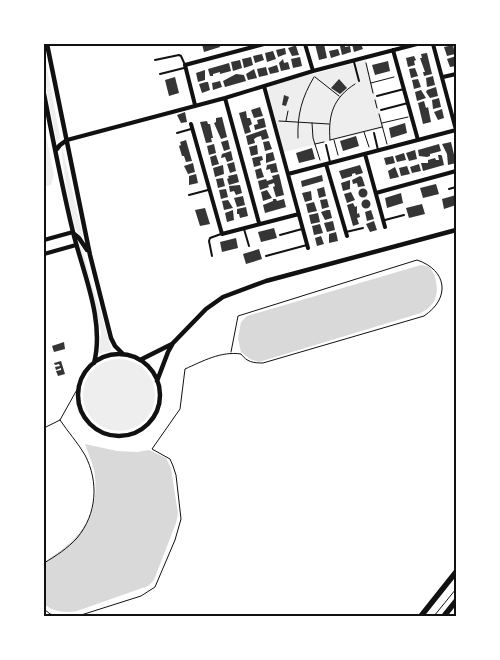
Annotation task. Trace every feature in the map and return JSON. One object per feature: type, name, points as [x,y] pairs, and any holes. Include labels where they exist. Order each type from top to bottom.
[{"type":"main road","points":[[421,616],[456,572]]},
{"type":"main road","points":[[444,616],[456,601]]},
{"type":"street","points":[[47,44],[47,63],[67,140],[90,255],[111,338],[115,346],[123,354]]},
{"type":"street","points":[[195,105],[185,67],[264,44]]},
{"type":"street","points":[[305,44],[314,74]]},
{"type":"street","points":[[55,151],[67,140],[314,74],[417,44]]},
{"type":"street","points":[[288,174],[456,130],[433,44]]},
{"type":"street","points":[[393,50],[418,140]]},
{"type":"street","points":[[443,77],[456,74]]},
{"type":"street","points":[[264,86],[308,246]]},
{"type":"street","points":[[44,94],[73,232],[95,318],[98,339],[94,363]]},
{"type":"street","points":[[225,98],[259,223]]},
{"type":"street","points":[[192,126],[208,190],[222,234],[299,214]]},
{"type":"street","points":[[365,154],[385,228]]},
{"type":"street","points":[[326,164],[346,234]]},
{"type":"street","points":[[376,193],[456,171]]},
{"type":"street","points":[[157,381],[173,343],[206,309],[223,297],[243,288],[456,230]]},
{"type":"street","points":[[73,232],[90,255]]},
{"type":"street","points":[[44,240],[73,232]]},
{"type":"street","points":[[44,254],[76,245]]},
{"type":"street","points":[[140,360],[173,343]]},
{"type":"street","points":[[123,354],[140,360],[150,369],[157,381],[160,395],[158,409],[151,421],[141,430],[128,435],[114,436],[101,432],[90,424],[82,413],[78,399],[79,386],[84,373],[94,363],[112,355],[123,354]]},
{"type":"lane","points":[[155,60],[180,55],[185,67],[160,74]]},
{"type":"lane","points":[[354,61],[359,81]]},
{"type":"lane","points":[[377,96],[404,89]]},
{"type":"lane","points":[[381,110],[408,103]]},
{"type":"lane","points":[[177,133],[192,126]]},
{"type":"lane","points":[[374,133],[378,151]]},
{"type":"lane","points":[[326,145],[326,164]]},
{"type":"lane","points":[[449,189],[456,187]]},
{"type":"lane","points":[[189,195],[208,190]]},
{"type":"lane","points":[[383,221],[404,215]]},
{"type":"lane","points":[[244,228],[249,246]]},
{"type":"lane","points":[[346,234],[363,228]]},
{"type":"lane","points":[[280,235],[303,229]]},
{"type":"lane","points":[[212,256],[210,238],[222,234]]},
{"type":"lane","points":[[266,256],[308,246]]},
{"type":"path","points":[[364,58],[388,148]]},
{"type":"path","points":[[298,138],[297,122],[299,110],[314,74],[340,96]]},
{"type":"path","points":[[371,83],[400,76]]},
{"type":"path","points":[[330,140],[329,124],[333,107],[347,89],[359,81],[369,78]]},
{"type":"path","points":[[286,121],[288,111]]},
{"type":"path","points":[[382,123],[411,116]]},
{"type":"path","points":[[273,121],[329,124]]},
{"type":"path","points":[[312,123],[315,144],[326,164]]},
{"type":"path","points":[[315,144],[382,127]]},
{"type":"path","points":[[364,132],[370,153]]},
{"type":"path","points":[[334,139],[339,161]]},
{"type":"path","points":[[78,616],[141,596],[155,587],[175,540],[181,519],[176,475],[173,466],[170,459],[152,449],[180,408],[184,369],[231,352],[241,354],[245,359],[253,363],[263,363],[424,316],[439,303],[443,287],[434,268],[418,260],[238,316],[231,352]]},
{"type":"path","points":[[44,428],[60,420],[79,386]]},
{"type":"path","points":[[44,563],[68,547],[78,537],[89,519],[94,501],[94,478],[84,455],[60,420]]},
{"type":"path","points":[[434,616],[456,589]]},
{"type":"path","points":[[44,609],[50,614],[59,616]]},
{"type":"shaded area","points":[[44,52],[60,137],[57,144],[44,76]]},
{"type":"shaded area","points":[[366,60],[384,128],[284,152],[268,91],[271,85]]},
{"type":"shaded area","points":[[44,125],[54,175],[51,185],[44,187]]},
{"type":"shaded area","points":[[62,146],[83,237],[77,232],[72,216]]},
{"type":"shaded area","points":[[78,239],[111,349],[99,354],[101,332]]},
{"type":"shaded area","points":[[421,265],[429,267],[431,270],[435,277],[437,291],[433,303],[421,313],[259,362],[250,359],[241,352],[238,339],[241,322],[247,316]]},
{"type":"shaded area","points":[[119,359],[139,365],[149,375],[155,395],[149,415],[139,425],[119,431],[99,425],[89,415],[83,395],[89,375],[99,365]]},
{"type":"shaded area","points":[[85,444],[117,451],[137,452],[149,450],[166,458],[171,468],[178,514],[154,580],[148,586],[77,611],[59,611],[44,604],[44,562],[68,545],[85,525],[91,513],[96,486],[94,470]]},
{"type":"building","points":[[202,44],[219,44],[220,47],[204,52]]},
{"type":"building","points":[[315,44],[324,44],[327,58],[319,60]]},
{"type":"building","points":[[352,44],[361,44],[363,49],[354,52]]},
{"type":"building","points":[[345,45],[345,47],[350,46],[351,52],[342,55],[340,46]]},
{"type":"building","points":[[453,45],[455,54],[447,56],[444,47]]},
{"type":"building","points":[[296,46],[299,55],[292,56],[288,48]]},
{"type":"building","points":[[285,48],[286,54],[278,57],[276,50]]},
{"type":"building","points":[[338,49],[340,55],[331,58],[329,51]]},
{"type":"building","points":[[273,51],[276,59],[267,62],[265,53]]},
{"type":"building","points":[[427,53],[432,74],[424,76],[423,72],[425,72],[420,58],[422,58],[421,54]]},
{"type":"building","points":[[262,54],[264,60],[255,63],[253,56]]},
{"type":"building","points":[[414,56],[416,60],[414,61],[415,65],[408,67],[406,58]]},
{"type":"building","points":[[456,56],[456,66],[450,67],[447,59]]},
{"type":"building","points":[[251,57],[253,65],[244,68],[242,59]]},
{"type":"building","points":[[300,57],[302,66],[293,68],[291,59]]},
{"type":"building","points":[[283,59],[284,63],[288,62],[290,69],[281,71],[279,63]]},
{"type":"building","points":[[240,60],[242,68],[233,71],[231,62]]},
{"type":"building","points":[[388,61],[390,71],[375,75],[372,65]]},
{"type":"building","points":[[229,63],[231,71],[220,74],[220,72],[210,76],[208,69]]},
{"type":"building","points":[[277,65],[279,72],[270,74],[268,68]]},
{"type":"building","points":[[266,67],[268,75],[259,77],[257,69]]},
{"type":"building","points":[[415,68],[418,76],[411,78],[409,69]]},
{"type":"building","points":[[254,69],[257,78],[248,80],[246,74]]},
{"type":"building","points":[[205,70],[205,80],[198,82],[196,73]]},
{"type":"building","points":[[236,74],[244,75],[246,81],[225,87],[223,81]]},
{"type":"building","points":[[433,76],[435,85],[427,87],[426,78]]},
{"type":"building","points":[[175,77],[179,93],[169,96],[165,80]]},
{"type":"building","points":[[339,79],[347,88],[340,94],[331,88]]},
{"type":"building","points":[[418,79],[421,87],[414,89],[412,80]]},
{"type":"building","points":[[220,81],[222,87],[213,90],[212,83]]},
{"type":"building","points":[[208,82],[210,90],[202,93],[199,84]]},
{"type":"building","points":[[436,87],[438,96],[430,98],[426,92],[427,90]]},
{"type":"building","points":[[421,90],[426,98],[417,101],[415,92]]},
{"type":"building","points":[[284,95],[289,97],[286,106],[282,105]]},
{"type":"building","points":[[439,98],[441,107],[433,109],[432,100]]},
{"type":"building","points":[[424,101],[426,108],[428,107],[431,122],[423,124],[418,103]]},
{"type":"building","points":[[260,107],[263,116],[254,118],[251,110]]},
{"type":"building","points":[[442,109],[444,118],[438,120],[434,112]]},
{"type":"building","points":[[246,111],[247,118],[250,118],[252,124],[249,126],[251,132],[245,134],[239,113]]},
{"type":"building","points":[[185,112],[187,122],[181,123],[177,115]]},
{"type":"building","points":[[222,117],[227,137],[221,139],[214,123],[216,118]]},
{"type":"building","points":[[264,118],[266,127],[255,130],[254,125],[258,124],[257,120]]},
{"type":"building","points":[[207,121],[210,124],[213,138],[211,138],[212,142],[206,143],[200,122]]},
{"type":"building","points":[[405,123],[407,133],[391,138],[389,128]]},
{"type":"building","points":[[266,129],[269,138],[262,140],[261,136],[257,137],[254,139],[255,143],[248,145],[246,136]]},
{"type":"building","points":[[356,136],[359,146],[343,151],[340,141]]},
{"type":"building","points":[[186,140],[192,161],[186,162],[179,146],[181,145],[180,142]]},
{"type":"building","points":[[228,140],[230,149],[224,151],[221,142]]},
{"type":"building","points":[[269,141],[272,149],[265,151],[263,142]]},
{"type":"building","points":[[451,142],[456,163],[448,165],[447,154],[442,144]]},
{"type":"building","points":[[214,144],[216,153],[209,155],[207,146]]},
{"type":"building","points":[[439,144],[441,151],[430,154],[427,157],[419,156],[418,150]]},
{"type":"building","points":[[257,145],[258,154],[251,156],[249,147]]},
{"type":"building","points":[[312,148],[315,159],[299,163],[296,153]]},
{"type":"building","points":[[415,150],[417,159],[409,161],[406,153]]},
{"type":"building","points":[[231,151],[233,160],[227,162],[225,157],[221,158],[222,154]]},
{"type":"building","points":[[273,152],[275,160],[266,163],[266,154]]},
{"type":"building","points":[[404,153],[406,160],[397,162],[395,156]]},
{"type":"building","points":[[216,155],[219,164],[212,166],[210,157]]},
{"type":"building","points":[[438,155],[442,156],[444,165],[423,171],[421,163],[428,163],[428,160],[435,158],[439,160]]},
{"type":"building","points":[[262,156],[261,165],[254,167],[252,158]]},
{"type":"building","points":[[393,156],[395,163],[386,165],[384,158]]},
{"type":"building","points":[[234,162],[236,171],[230,173],[227,164]]},
{"type":"building","points":[[193,163],[195,172],[188,174],[184,166]]},
{"type":"building","points":[[276,163],[278,172],[271,173],[270,169],[266,170],[267,165]]},
{"type":"building","points":[[419,164],[421,171],[412,173],[410,167]]},
{"type":"building","points":[[223,165],[224,174],[215,177],[213,168]]},
{"type":"building","points":[[360,165],[363,173],[356,175],[355,173],[342,179],[339,171]]},
{"type":"building","points":[[407,166],[410,174],[401,176],[399,168]]},
{"type":"building","points":[[395,167],[399,177],[390,179],[388,171]]},
{"type":"building","points":[[261,168],[264,177],[257,179],[255,170]]},
{"type":"building","points":[[196,174],[198,183],[189,185],[189,176]]},
{"type":"building","points":[[237,174],[239,182],[229,185],[228,176]]},
{"type":"building","points":[[279,174],[284,195],[276,197],[273,187],[275,186],[274,183],[260,190],[258,181],[273,179],[272,176]]},
{"type":"building","points":[[322,175],[323,181],[302,187],[301,181]]},
{"type":"building","points":[[360,176],[365,186],[358,187],[357,183],[353,184],[352,180]]},
{"type":"building","points":[[223,178],[225,186],[218,188],[216,179]]},
{"type":"building","points":[[350,180],[350,189],[343,191],[341,183]]},
{"type":"building","points":[[436,184],[439,194],[423,198],[420,188]]},
{"type":"building","points":[[240,185],[242,193],[236,195],[234,191],[230,192],[229,186]]},
{"type":"building","points":[[324,187],[326,196],[319,198],[317,189]]},
{"type":"building","points":[[226,189],[228,197],[221,199],[219,190]]},
{"type":"building","points":[[363,189],[367,193],[363,197],[359,193]]},
{"type":"building","points":[[267,190],[272,198],[263,201],[261,192]]},
{"type":"building","points":[[311,191],[312,200],[305,202],[302,193]]},
{"type":"building","points":[[351,192],[355,200],[347,203],[344,194]]},
{"type":"building","points":[[401,193],[403,203],[387,208],[385,198]]},
{"type":"building","points":[[456,195],[456,205],[444,209],[442,199]]},
{"type":"building","points":[[243,196],[245,205],[237,207],[234,198]]},
{"type":"building","points":[[273,199],[277,201],[284,199],[286,207],[265,213],[263,205],[273,201]]},
{"type":"building","points":[[327,199],[329,207],[322,209],[320,200]]},
{"type":"building","points":[[228,200],[233,208],[224,210],[222,201]]},
{"type":"building","points":[[366,200],[370,204],[366,208],[362,204]]},
{"type":"building","points":[[314,202],[317,211],[308,213],[306,204]]},
{"type":"building","points":[[353,203],[355,207],[357,206],[357,214],[359,213],[360,217],[357,218],[359,224],[353,226],[347,205]]},
{"type":"building","points":[[422,204],[425,214],[409,218],[406,208]]},
{"type":"building","points":[[246,207],[248,216],[240,218],[239,214],[237,214],[237,209]]},
{"type":"building","points":[[205,208],[210,224],[200,226],[195,210]]},
{"type":"building","points":[[233,210],[234,220],[227,222],[225,213]]},
{"type":"building","points":[[330,210],[332,218],[325,220],[321,212]]},
{"type":"building","points":[[371,210],[374,219],[367,221],[365,212]]},
{"type":"building","points":[[318,213],[320,222],[311,224],[309,215]]},
{"type":"building","points":[[333,221],[335,230],[327,232],[324,223]]},
{"type":"building","points":[[374,221],[377,230],[370,232],[366,224]]},
{"type":"building","points":[[320,224],[323,233],[314,235],[312,226]]},
{"type":"building","points":[[274,228],[277,238],[261,242],[258,232]]},
{"type":"building","points":[[336,232],[338,241],[329,243],[329,234]]},
{"type":"building","points":[[321,236],[324,244],[317,246],[315,238]]},
{"type":"building","points":[[236,238],[238,248],[222,252],[220,242]]},
{"type":"building","points":[[259,249],[262,259],[246,264],[243,254]]},
{"type":"building","points":[[64,342],[65,349],[54,352],[52,346]]},
{"type":"building","points":[[61,361],[65,374],[58,376],[56,371],[61,370],[61,368],[56,370],[55,367],[60,366],[54,363]]}]
